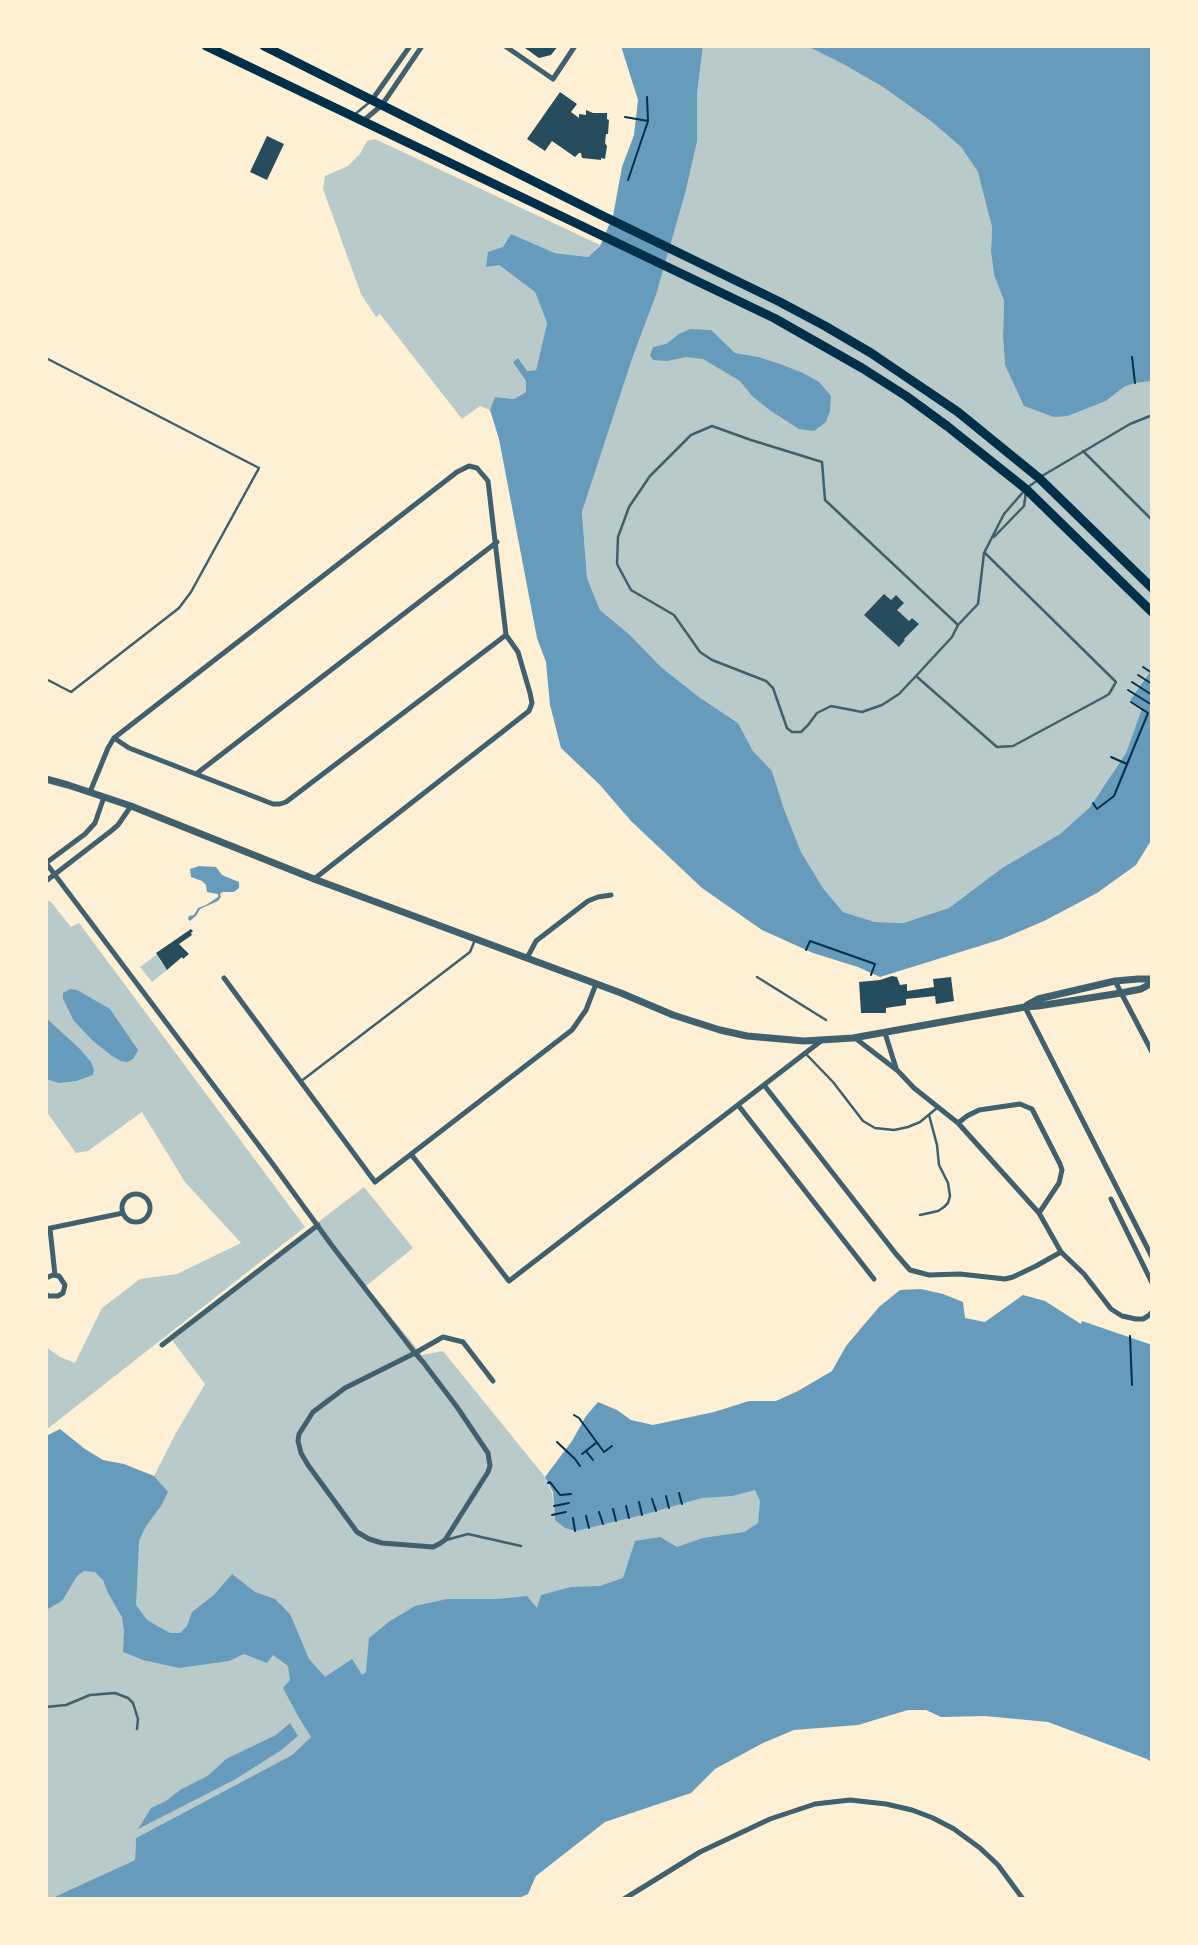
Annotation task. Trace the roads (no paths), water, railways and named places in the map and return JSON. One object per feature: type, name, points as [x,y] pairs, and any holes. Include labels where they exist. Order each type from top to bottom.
[{"type":"main road","points":[[206,46],[774,318],[862,368],[906,396],[947,426],[1026,489],[1152,612]]},
{"type":"main road","points":[[264,46],[601,215],[685,255],[825,326],[871,353],[958,412],[1039,478],[1152,588]]},
{"type":"street","points":[[372,100],[410,46]]},
{"type":"street","points":[[363,122],[382,105],[422,46]]},
{"type":"street","points":[[505,46],[553,79],[576,46]]},
{"type":"street","points":[[90,792],[114,738],[457,472],[469,466],[476,468],[488,481],[497,542],[506,635],[518,652],[531,698],[530,711],[314,879]]},
{"type":"street","points":[[196,774],[497,542]]},
{"type":"street","points":[[114,738],[129,748],[273,804],[286,802],[506,635]]},
{"type":"street","points":[[46,779],[131,806],[314,879],[596,984],[673,1015],[720,1030],[775,1039],[821,1041],[856,1038],[1025,1007],[1121,993],[1141,989],[1152,983]]},
{"type":"street","points":[[104,797],[94,823],[85,834],[46,863],[318,1225],[415,1353],[457,1407],[475,1436],[485,1447],[490,1459],[488,1472],[445,1540],[433,1547],[382,1543],[357,1532],[308,1465],[299,1447],[299,1434],[313,1412],[345,1388],[415,1353],[442,1337],[463,1342],[493,1381]]},
{"type":"street","points":[[46,881],[111,832],[131,806]]},
{"type":"street","points":[[526,958],[536,941],[588,901],[598,896],[611,895]]},
{"type":"street","points":[[224,978],[375,1182],[572,1030],[586,1010],[596,984]]},
{"type":"street","points":[[1025,1007],[1038,999],[1115,981],[1138,978],[1152,979]]},
{"type":"street","points":[[1115,981],[1152,1052]]},
{"type":"street","points":[[1025,1007],[1152,1257]]},
{"type":"street","points":[[885,1033],[894,1065],[898,1071]]},
{"type":"street","points":[[856,1038],[898,1071],[914,1088],[958,1124],[1039,1213],[1061,1252],[1078,1268],[1107,1304],[1117,1313],[1129,1318],[1143,1319],[1152,1312]]},
{"type":"street","points":[[411,1154],[508,1281],[821,1041]]},
{"type":"street","points":[[764,1085],[910,1270],[929,1275],[960,1274],[1005,1279],[1014,1277],[1061,1252]]},
{"type":"street","points":[[958,1124],[967,1116],[979,1110],[1020,1104],[1032,1110],[1062,1170],[1058,1183],[1039,1213]]},
{"type":"street","points":[[738,1105],[874,1279]]},
{"type":"street","points":[[131,1195],[142,1196],[149,1203],[148,1215],[142,1220],[133,1222],[123,1214],[122,1206],[124,1201],[131,1195]]},
{"type":"street","points":[[1111,1199],[1152,1283]]},
{"type":"street","points":[[55,1275],[48,1229],[123,1214]]},
{"type":"street","points":[[162,1345],[318,1225]]},
{"type":"street","points":[[46,1278],[55,1275],[62,1278],[65,1290],[58,1296],[46,1294]]},
{"type":"street","points":[[624,1899],[700,1852],[770,1819],[815,1804],[850,1800],[886,1804],[912,1810],[954,1829],[980,1848],[998,1866],[1022,1899]]},
{"type":"lane","points":[[352,117],[372,100]]},
{"type":"lane","points":[[46,358],[259,468],[191,592],[179,608],[71,692],[46,679]]},
{"type":"lane","points":[[958,625],[825,500],[822,462],[712,426],[691,435],[650,476],[629,507],[618,537],[617,564],[631,590],[674,615],[700,652],[712,660],[766,681],[773,688],[787,728],[792,732],[801,732],[817,712],[830,706],[862,712],[882,705],[899,694],[952,637],[958,625],[978,604],[984,553],[1004,514],[1026,489],[1039,478],[1130,424],[1152,417]]},
{"type":"lane","points":[[1083,451],[1152,520]]},
{"type":"lane","points":[[991,540],[1024,506],[1026,489]]},
{"type":"lane","points":[[916,676],[997,748],[1013,746],[1109,694],[1116,682],[984,553]]},
{"type":"lane","points":[[300,1082],[470,952],[476,939]]},
{"type":"lane","points":[[757,978],[826,1020]]},
{"type":"lane","points":[[806,1054],[833,1082],[868,1125],[881,1129],[901,1129],[920,1122],[938,1107]]},
{"type":"lane","points":[[920,1215],[944,1208],[950,1196],[948,1183],[939,1165],[937,1145],[930,1115]]},
{"type":"lane","points":[[445,1540],[468,1534],[521,1546]]},
{"type":"lane","points":[[46,1707],[60,1707],[90,1695],[118,1694],[128,1698],[133,1704],[138,1719],[137,1729]]},
{"type":"water","points":[[621,46],[703,46],[697,94],[697,142],[685,194],[656,295],[632,359],[582,512],[587,578],[600,610],[630,635],[661,667],[699,697],[738,723],[753,751],[772,771],[784,809],[801,852],[823,888],[843,912],[875,922],[903,923],[949,908],[1002,868],[1060,834],[1090,807],[1126,753],[1142,708],[1130,700],[1149,673],[1152,675],[1152,839],[1136,865],[1097,893],[1044,921],[1002,939],[880,977],[858,967],[813,953],[762,930],[702,888],[631,821],[600,785],[561,748],[550,705],[546,662],[537,638],[499,439],[490,410],[495,397],[514,399],[526,392],[526,381],[513,362],[518,358],[527,371],[536,370],[547,323],[535,292],[499,265],[486,267],[488,252],[503,247],[511,234],[555,253],[588,257],[600,246],[613,216],[622,167],[634,135],[638,100]]},
{"type":"water","points":[[807,46],[1149,46],[1152,52],[1152,381],[1135,383],[1124,387],[1106,401],[1068,416],[1054,417],[1024,406],[1005,365],[1003,337],[1004,301],[994,275],[991,251],[992,227],[978,172],[961,147],[932,122],[883,87]]},
{"type":"water","points":[[690,329],[711,330],[735,353],[758,357],[780,364],[819,382],[831,396],[830,411],[826,422],[814,431],[799,429],[752,396],[740,381],[703,359],[686,357],[667,361],[653,360],[650,355],[653,347],[666,344],[679,334]]},
{"type":"water","points":[[199,866],[216,867],[222,875],[239,882],[239,888],[234,892],[223,892],[220,894],[221,897],[218,901],[200,909],[190,921],[188,919],[189,916],[194,915],[198,908],[218,897],[218,894],[207,892],[206,885],[202,881],[191,877],[190,869]]},
{"type":"water","points":[[70,989],[77,990],[110,1009],[138,1050],[133,1059],[127,1062],[112,1056],[93,1041],[74,1021],[63,999],[63,993]]},
{"type":"water","points":[[46,1018],[80,1049],[91,1062],[94,1070],[93,1075],[76,1081],[59,1083],[46,1079]]},
{"type":"water","points":[[921,1289],[943,1294],[963,1302],[965,1318],[985,1322],[1023,1295],[1045,1301],[1081,1324],[1082,1321],[1152,1345],[1152,1763],[1147,1759],[1048,1722],[985,1716],[941,1717],[926,1710],[908,1710],[858,1725],[794,1730],[763,1743],[715,1769],[691,1793],[605,1822],[536,1876],[528,1894],[517,1899],[50,1899],[135,1860],[136,1838],[292,1755],[311,1737],[283,1688],[290,1680],[288,1666],[273,1655],[267,1663],[244,1654],[229,1661],[179,1668],[143,1660],[123,1652],[124,1631],[122,1617],[103,1580],[95,1572],[84,1571],[77,1576],[62,1601],[46,1610],[46,1436],[60,1429],[85,1449],[103,1460],[124,1464],[154,1476],[168,1492],[161,1506],[146,1526],[139,1541],[136,1605],[147,1620],[170,1633],[180,1633],[187,1626],[192,1612],[214,1595],[232,1574],[255,1592],[275,1599],[290,1614],[309,1659],[325,1677],[352,1659],[362,1675],[366,1672],[369,1638],[390,1621],[415,1606],[447,1599],[498,1599],[527,1596],[537,1608],[541,1595],[571,1587],[600,1586],[623,1578],[635,1541],[660,1537],[677,1547],[703,1538],[744,1532],[758,1523],[760,1501],[755,1490],[732,1496],[702,1498],[576,1531],[565,1528],[555,1520],[553,1492],[545,1477],[572,1441],[586,1416],[598,1402],[617,1410],[631,1420],[653,1425],[714,1412],[749,1401],[776,1401],[798,1391],[832,1371],[846,1346],[879,1307],[900,1290]]},
{"type":"water","points":[[290,1723],[298,1736],[280,1751],[234,1780],[138,1829],[151,1808],[209,1775],[226,1759],[276,1735]]}]
